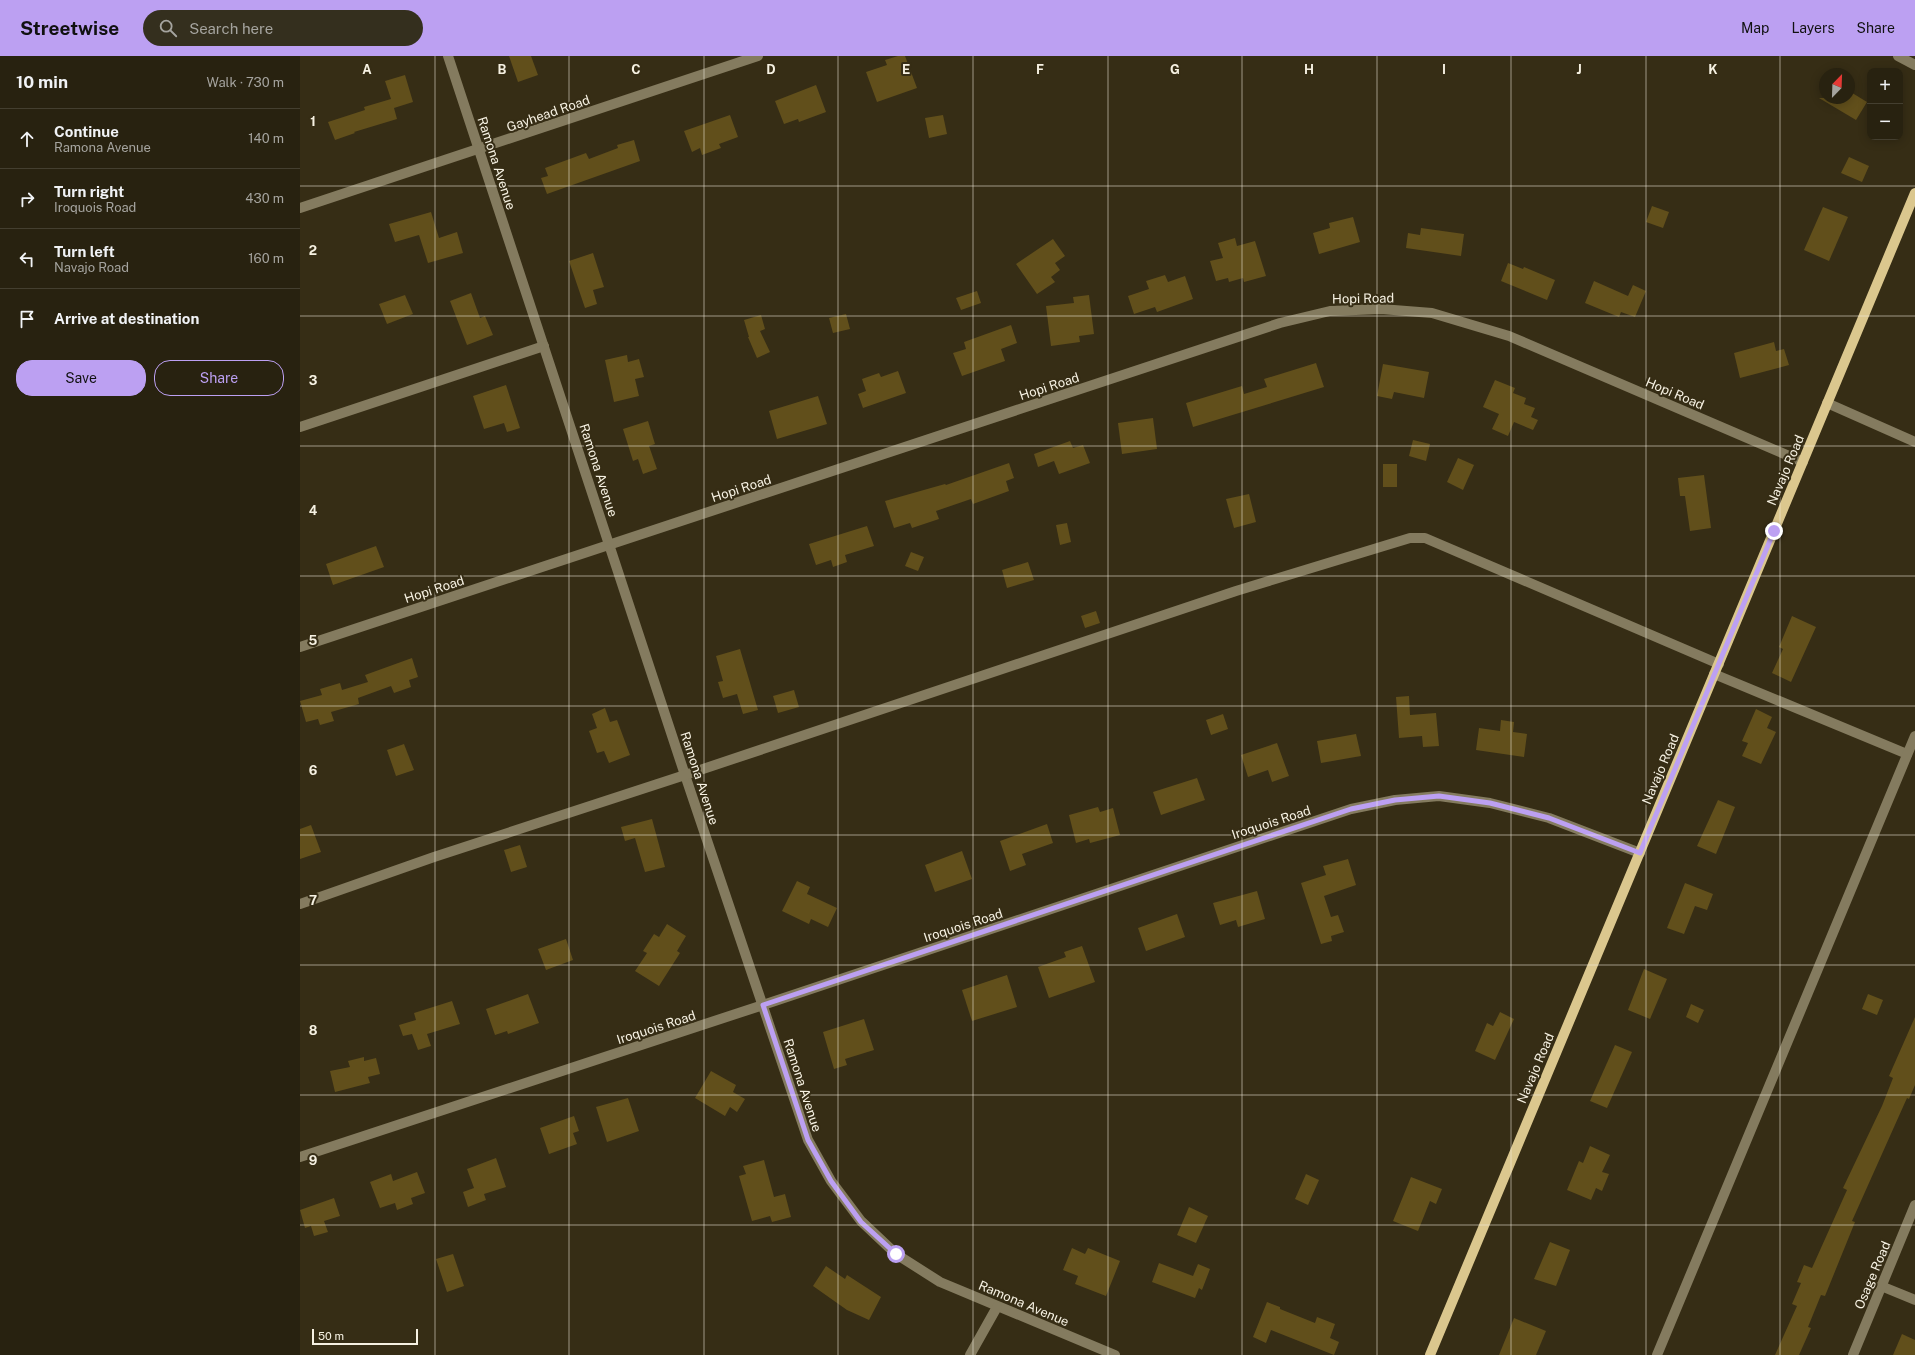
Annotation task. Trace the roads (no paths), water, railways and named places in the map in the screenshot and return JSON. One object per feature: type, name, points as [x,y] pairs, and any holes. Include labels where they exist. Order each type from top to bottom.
[{"type":"main road","name":"Navajo Road","points":[[1430,1355],[1915,193]]},
{"type":"street","name":"Ramona Avenue","points":[[448,56],[685,775],[808,1140],[831,1181],[861,1222],[896,1254],[940,1282],[1115,1355]]},
{"type":"street","name":"Gayhead Road","points":[[300,208],[758,56]]},
{"type":"street","points":[[1898,56],[1915,65]]},
{"type":"street","name":"Hopi Road","points":[[300,647],[1280,323],[1330,311],[1381,309],[1432,313],[1509,336],[1803,462]]},
{"type":"street","points":[[300,427],[544,346]]},
{"type":"street","points":[[1827,403],[1915,442]]},
{"type":"street","points":[[300,904],[434,857],[1236,591],[1410,538],[1425,538],[1718,664]]},
{"type":"street","points":[[1714,674],[1907,754]]},
{"type":"street","points":[[1657,1355],[1915,736]]},
{"type":"street","name":"Iroquois Road","points":[[300,1157],[763,1005],[1351,809],[1395,800],[1439,796],[1490,803],[1549,818],[1640,853]]},
{"type":"street","name":"Osage Road","points":[[1853,1355],[1915,1205]]},
{"type":"street","points":[[1881,1286],[1915,1300]]},
{"type":"street","points":[[970,1355],[997,1307]]}]
